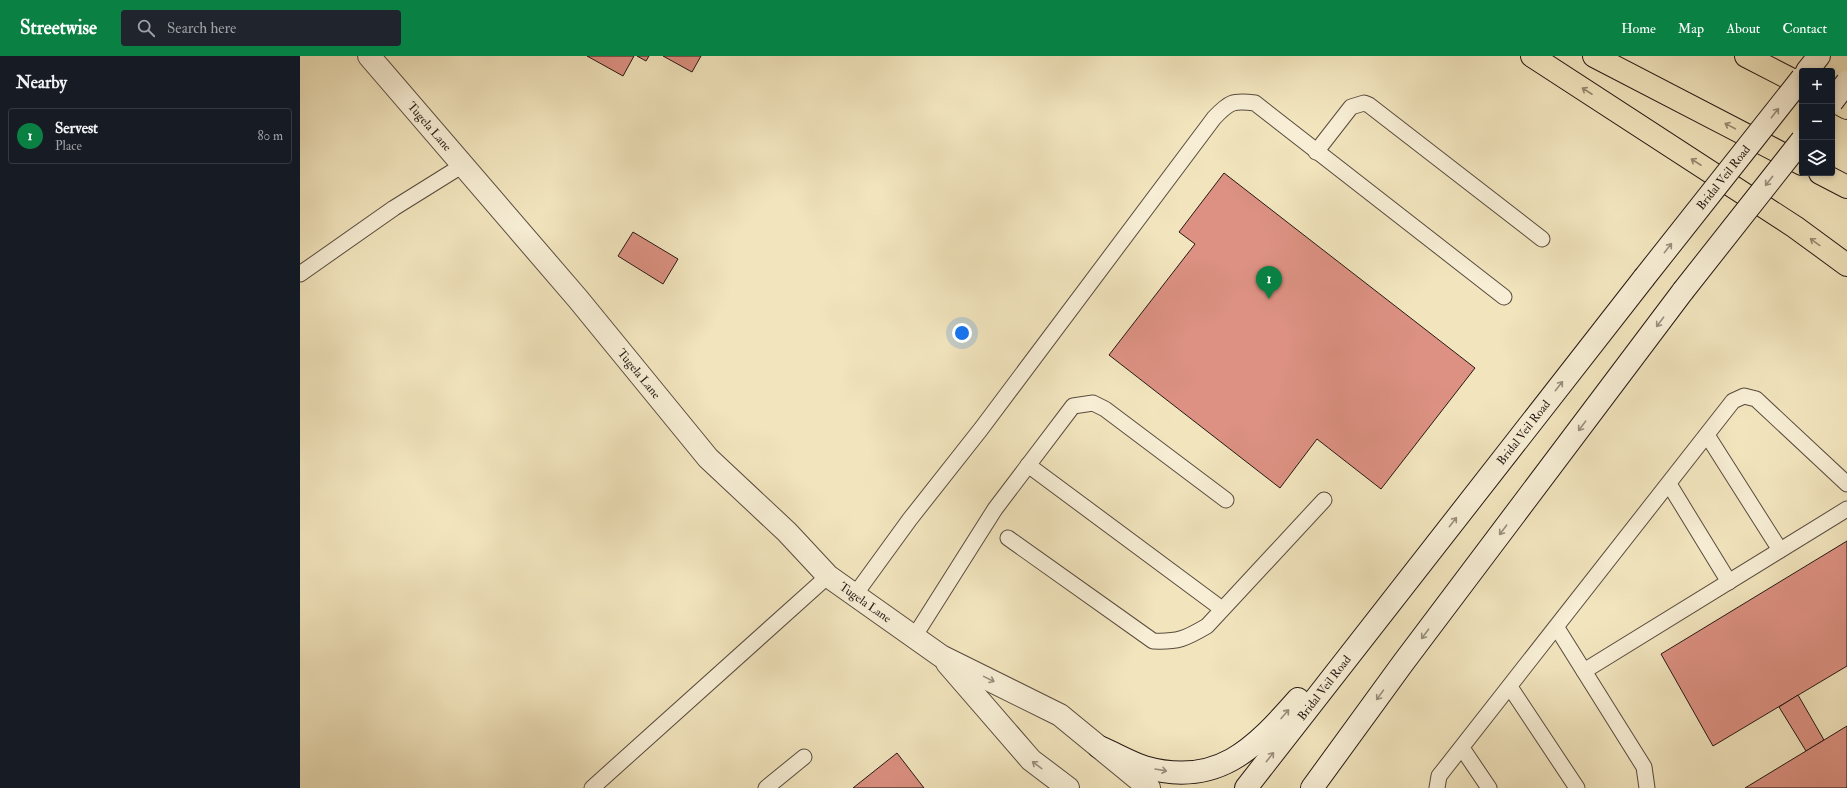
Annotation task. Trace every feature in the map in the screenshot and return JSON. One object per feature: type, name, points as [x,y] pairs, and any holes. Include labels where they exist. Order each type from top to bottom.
[{"type":"highway","points":[[1532,56],[1795,227],[1847,265]]},
{"type":"highway","points":[[1594,56],[1799,162]]},
{"type":"highway","points":[[1746,56],[1799,83]]},
{"type":"highway","points":[[1835,102],[1847,108]]},
{"type":"highway","points":[[1826,176],[1847,187]]},
{"type":"street","name":"Tugela Lane","points":[[370,56],[578,299],[708,458],[787,532],[828,576],[854,596],[941,656],[1060,715],[1149,788]]},
{"type":"street","points":[[1809,68],[1819,56]]},
{"type":"street","name":"Bridal Veil Road","points":[[1246,788],[1799,82]]},
{"type":"street","points":[[1835,97],[1847,82]]},
{"type":"street","points":[[1318,783],[1403,663],[1683,291],[1799,144]]},
{"type":"street","points":[[1099,747],[1143,767],[1164,772],[1191,773],[1215,768],[1238,758],[1264,737],[1439,540]]},
{"type":"street","name":"Tugela Lane","points":[[941,656],[1031,760],[1068,788]]},
{"type":"lane","points":[[854,596],[910,519],[986,423],[1214,118],[1228,104],[1239,101],[1255,103],[1504,297]]},
{"type":"lane","points":[[1316,152],[1351,107],[1364,103],[1369,105],[1542,239]]},
{"type":"lane","points":[[300,274],[394,208],[463,165]]},
{"type":"lane","points":[[1437,788],[1440,776],[1733,401],[1744,396],[1756,399],[1847,484]]},
{"type":"lane","points":[[914,637],[995,509],[1073,406],[1093,403],[1105,409],[1226,500]]},
{"type":"lane","points":[[1707,434],[1780,550]]},
{"type":"lane","points":[[1028,465],[1222,609]]},
{"type":"lane","points":[[1669,484],[1729,582]]},
{"type":"lane","points":[[1008,538],[1153,641],[1174,642],[1191,636],[1207,626],[1324,500]]},
{"type":"lane","points":[[1584,671],[1847,509]]},
{"type":"lane","points":[[592,788],[828,576]]},
{"type":"lane","points":[[1557,628],[1644,767],[1647,788]]},
{"type":"lane","points":[[1510,687],[1577,788]]},
{"type":"lane","points":[[1462,748],[1489,788]]},
{"type":"lane","points":[[766,788],[804,757]]},
{"type":"building","points":[[587,56],[634,56],[623,76]]},
{"type":"building","points":[[637,56],[649,56],[646,61]]},
{"type":"building","points":[[663,56],[701,56],[692,72]]},
{"type":"building","points":[[1224,173],[1475,368],[1381,489],[1317,439],[1280,488],[1109,355],[1195,244],[1179,232]]},
{"type":"building","points":[[633,232],[678,259],[663,284],[618,256]]},
{"type":"building","points":[[1847,541],[1847,666],[1713,746],[1661,654]]},
{"type":"building","points":[[1798,695],[1824,740],[1806,751],[1779,707]]},
{"type":"building","points":[[1847,726],[1847,788],[1745,788],[1806,751]]},
{"type":"building","points":[[897,753],[924,788],[853,788]]},
{"type":"place","name":"Servest","points":[[1269,299]]}]
